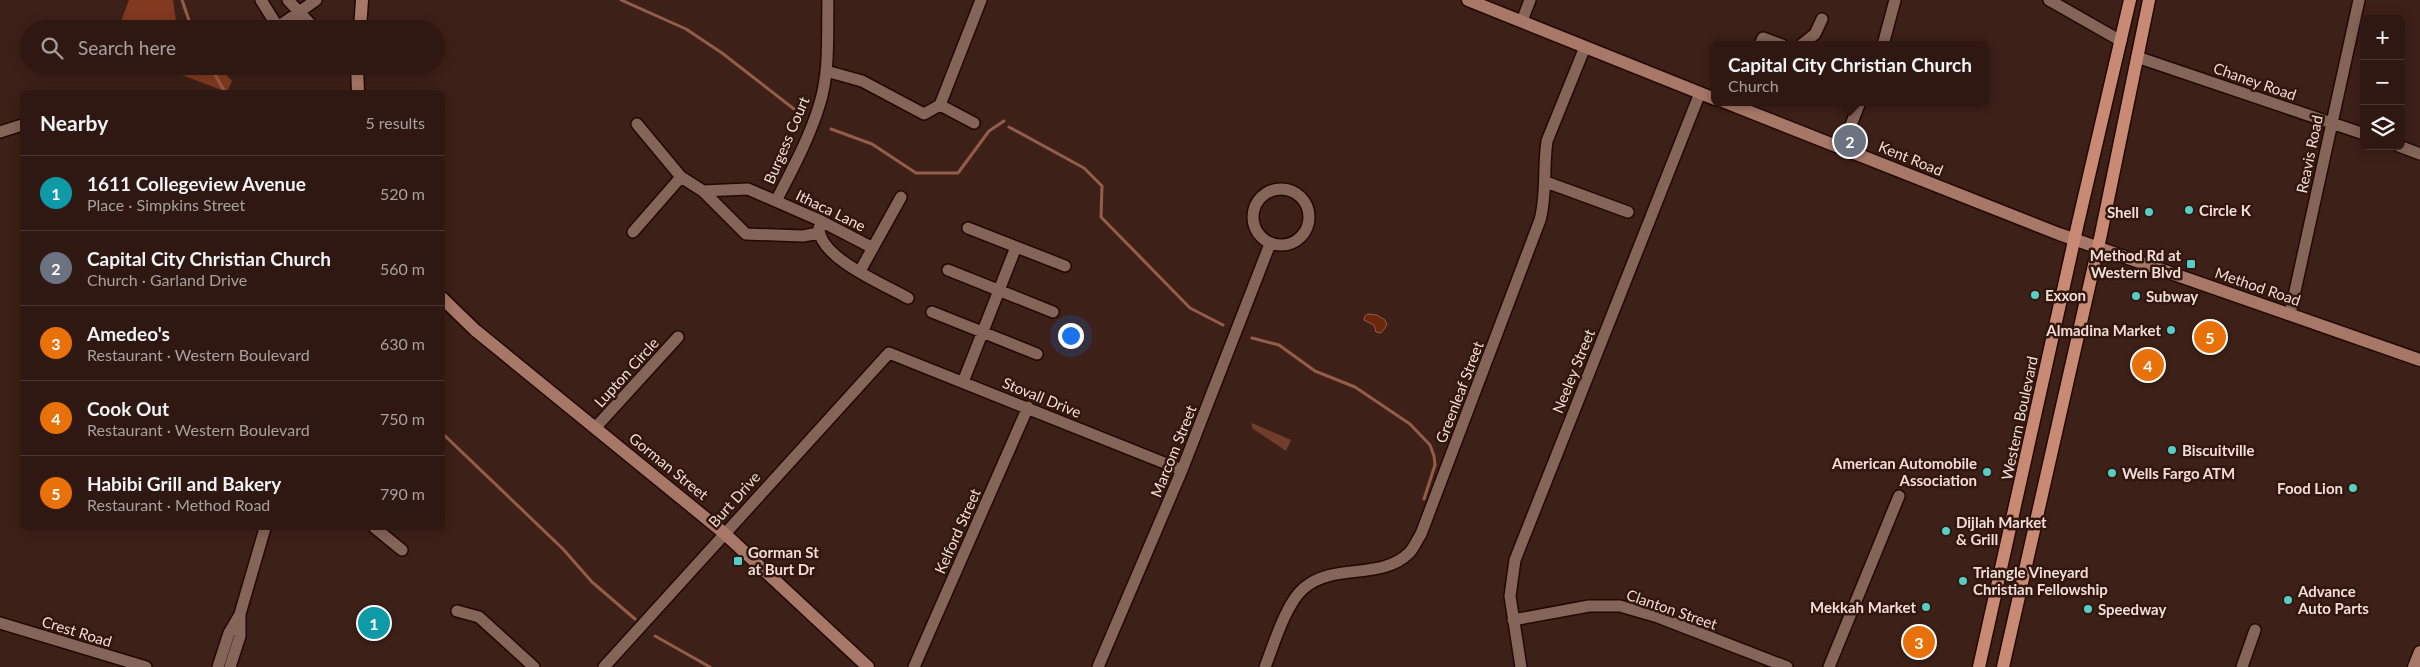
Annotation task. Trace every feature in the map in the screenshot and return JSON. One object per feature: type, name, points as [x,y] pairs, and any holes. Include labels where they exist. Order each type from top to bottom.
[{"type":"main road","name":"Western Boulevard","points":[[2003,667],[2086,243],[2121,41],[2130,0]]},
{"type":"main road","name":"Western Boulevard","points":[[1979,667],[2149,0]]},
{"type":"street","points":[[261,0],[274,20]]},
{"type":"street","points":[[288,0],[306,20]]},
{"type":"street","points":[[288,20],[316,0]]},
{"type":"street","points":[[359,0],[360,20]]},
{"type":"street","name":"Burgess Court","points":[[776,201],[810,131],[820,102],[826,71],[828,0]]},
{"type":"street","points":[[826,71],[862,81],[924,114],[940,105],[982,0]]},
{"type":"street","points":[[1468,0],[1711,97]]},
{"type":"street","points":[[1522,21],[1530,0]]},
{"type":"street","points":[[1884,41],[1895,0]]},
{"type":"street","points":[[2049,0],[2121,41]]},
{"type":"street","name":"Reavis Road","points":[[2290,314],[2359,0]]},
{"type":"street","points":[[1806,41],[1815,34],[1822,19]]},
{"type":"street","name":"Greenleaf Street","points":[[1265,667],[1290,607],[1304,588],[1324,576],[1374,570],[1396,564],[1410,552],[1421,534],[1540,220],[1545,202],[1544,156],[1547,141],[1585,47]]},
{"type":"street","name":"Chaney Road","points":[[2136,57],[2360,133]]},
{"type":"street","points":[[357,75],[358,90]]},
{"type":"street","name":"Neeley Street","points":[[1521,667],[1510,588],[1517,552],[1700,93]]},
{"type":"street","points":[[940,105],[974,123]]},
{"type":"street","name":"Kent Road","points":[[1740,106],[1842,148],[2086,243]]},
{"type":"street","points":[[1842,148],[1858,106]]},
{"type":"street","points":[[637,124],[681,176],[703,191],[746,234],[803,236],[819,233]]},
{"type":"street","points":[[0,132],[20,127]]},
{"type":"street","points":[[2405,148],[2420,154]]},
{"type":"street","points":[[633,232],[681,176]]},
{"type":"street","points":[[1546,182],[1628,212]]},
{"type":"street","name":"Ithaca Lane","points":[[703,191],[748,188],[819,220],[873,248]]},
{"type":"street","points":[[1274,190],[1285,190],[1294,193],[1302,199],[1307,208],[1308,219],[1306,228],[1301,236],[1290,244],[1280,246],[1270,244],[1256,231],[1253,220],[1254,210],[1258,201],[1274,190]]},
{"type":"street","points":[[860,271],[901,197]]},
{"type":"street","points":[[819,220],[819,233],[834,256],[908,298]]},
{"type":"street","points":[[968,228],[1065,266]]},
{"type":"street","name":"Method Road","points":[[2086,243],[2420,360]]},
{"type":"street","name":"Marcom Street","points":[[1098,667],[1182,470],[1270,244]]},
{"type":"street","points":[[963,382],[1016,247]]},
{"type":"street","points":[[948,270],[1053,312]]},
{"type":"street","name":"Gorman Street","points":[[445,301],[475,330],[724,532],[868,667]]},
{"type":"street","points":[[932,312],[1037,354]]},
{"type":"street","name":"Lupton Circle","points":[[596,427],[678,337]]},
{"type":"street","name":"Stovall Drive","points":[[890,353],[1182,470]]},
{"type":"street","name":"Burt Drive","points":[[604,667],[724,532],[890,353]]},
{"type":"street","name":"Kelford Street","points":[[914,667],[1028,407]]},
{"type":"street","points":[[1829,667],[1899,496]]},
{"type":"street","points":[[218,667],[229,633],[240,614],[264,530]]},
{"type":"street","points":[[377,530],[402,550]]},
{"type":"street","name":"Clanton Street","points":[[1513,620],[1588,606],[1620,606],[1658,617],[1787,667]]},
{"type":"street","points":[[457,611],[479,617],[534,667]]},
{"type":"street","points":[[230,667],[240,636],[240,614]]},
{"type":"street","name":"Crest Road","points":[[0,623],[146,667]]},
{"type":"street","points":[[2242,667],[2255,630]]},
{"type":"street","points":[[2414,667],[2420,652]]},
{"type":"shaded area","points":[[129,0],[173,0],[176,20],[121,20]]},
{"type":"shaded area","points":[[182,75],[226,75],[232,81],[228,90],[222,90]]},
{"type":"shaded area","points":[[1368,314],[1377,315],[1385,320],[1387,325],[1381,333],[1376,332],[1374,325],[1364,320]]},
{"type":"shaded area","points":[[1252,423],[1291,440],[1286,451],[1252,428]]},
{"type":"waterway","points":[[182,0],[189,20]]},
{"type":"waterway","points":[[621,0],[686,29],[722,53],[794,109]]},
{"type":"waterway","points":[[215,75],[224,90]]},
{"type":"waterway","points":[[831,129],[872,144],[916,173],[958,173],[989,131],[1004,121]]},
{"type":"waterway","points":[[1009,127],[1084,168],[1102,186],[1101,217],[1190,308],[1223,325]]},
{"type":"waterway","points":[[1252,338],[1279,345],[1315,371],[1355,387],[1410,424],[1430,445],[1434,456],[1435,465],[1424,499]]},
{"type":"waterway","points":[[445,436],[563,549],[592,582],[635,619]]},
{"type":"waterway","points":[[655,636],[710,667]]},
{"type":"place","name":"Capital City Christian Church","points":[[1850,141]]},
{"type":"place","name":"Circle K","points":[[2189,210]]},
{"type":"place","name":"Shell","points":[[2149,212]]},
{"type":"place","name":"Method Rd at Western Blvd","points":[[2191,264]]},
{"type":"place","name":"Exxon","points":[[2035,295]]},
{"type":"place","name":"Subway","points":[[2136,296]]},
{"type":"place","name":"Almadina Market","points":[[2171,330]]},
{"type":"place","name":"Habibi Grill and Bakery","points":[[2210,337]]},
{"type":"place","name":"Cook Out","points":[[2148,365]]},
{"type":"place","name":"Biscuitville","points":[[2172,450]]},
{"type":"place","name":"American Automobile Association","points":[[1987,472]]},
{"type":"place","name":"Wells Fargo ATM","points":[[2112,473]]},
{"type":"place","name":"Food Lion","points":[[2353,488]]},
{"type":"place","name":"Dijlah Market & Grill","points":[[1946,531]]},
{"type":"place","name":"Gorman St at Burt Dr","points":[[738,561]]},
{"type":"place","name":"Triangle Vineyard Christian Fellowship","points":[[1963,581]]},
{"type":"place","name":"Advance Auto Parts","points":[[2288,600]]},
{"type":"place","name":"Mekkah Market","points":[[1926,607]]},
{"type":"place","name":"Speedway","points":[[2088,609]]},
{"type":"place","name":"1611 Collegeview Avenue","points":[[374,623]]},
{"type":"place","name":"Amedeo's","points":[[1919,642]]}]
